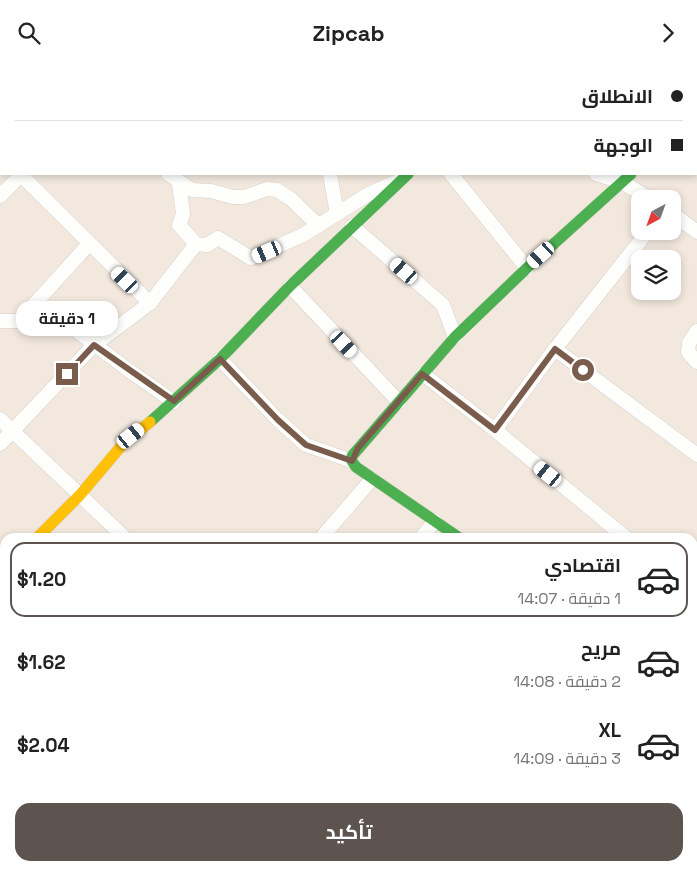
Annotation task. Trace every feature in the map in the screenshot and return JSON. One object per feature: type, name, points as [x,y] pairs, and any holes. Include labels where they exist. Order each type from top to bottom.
[{"type":"street","points":[[0,196],[21,175]]},
{"type":"street","points":[[23,175],[89,244],[150,303]]},
{"type":"street","points":[[330,175],[337,214]]},
{"type":"street","points":[[452,175],[527,268]]},
{"type":"street","points":[[604,175],[626,178],[640,190]]},
{"type":"street","points":[[173,178],[183,214],[179,225],[196,244],[207,245],[218,238],[251,259],[319,226],[375,190],[406,176]]},
{"type":"street","points":[[42,533],[80,495],[123,444],[220,359],[290,286],[406,176]]},
{"type":"street","points":[[173,178],[192,190],[211,191],[239,198],[267,189],[277,190],[291,199],[319,226]]},
{"type":"street","points":[[352,461],[358,448],[455,337],[527,268],[626,178]]},
{"type":"street","points":[[681,220],[697,232]]},
{"type":"street","points":[[352,226],[443,305],[455,337]]},
{"type":"street","points":[[495,430],[555,349],[641,240]]},
{"type":"street","points":[[20,320],[89,244]]},
{"type":"street","points":[[0,444],[94,345],[150,303],[196,244]]},
{"type":"street","points":[[290,286],[399,402]]},
{"type":"street","points":[[0,321],[20,320],[62,323],[82,334],[94,345],[174,401]]},
{"type":"street","points":[[697,331],[689,343],[688,352],[697,362]]},
{"type":"street","points":[[555,349],[695,449]]},
{"type":"street","points":[[220,359],[278,420],[306,445],[352,461],[356,467],[372,479],[452,533]]},
{"type":"street","points":[[422,374],[495,430],[620,533]]},
{"type":"street","points":[[0,419],[120,533]]},
{"type":"street","points":[[325,533],[372,479]]},
{"type":"street","points":[[425,533],[435,521]]},
{"type":"shaded area","points":[[0,175],[697,175],[697,533],[0,533]]},
{"type":"traffic: fast","points":[[150,422],[220,359],[290,286],[407,175]]},
{"type":"traffic: fast","points":[[452,533],[356,467],[352,461],[352,456],[455,337],[527,268],[630,175]]},
{"type":"traffic: slow","points":[[42,533],[80,495],[123,444],[150,422]]},
{"type":"route","points":[[67,374],[94,345],[174,401],[220,359],[293,435],[306,445],[352,461],[352,456],[358,448],[422,374],[495,430],[555,349],[583,370]]}]
